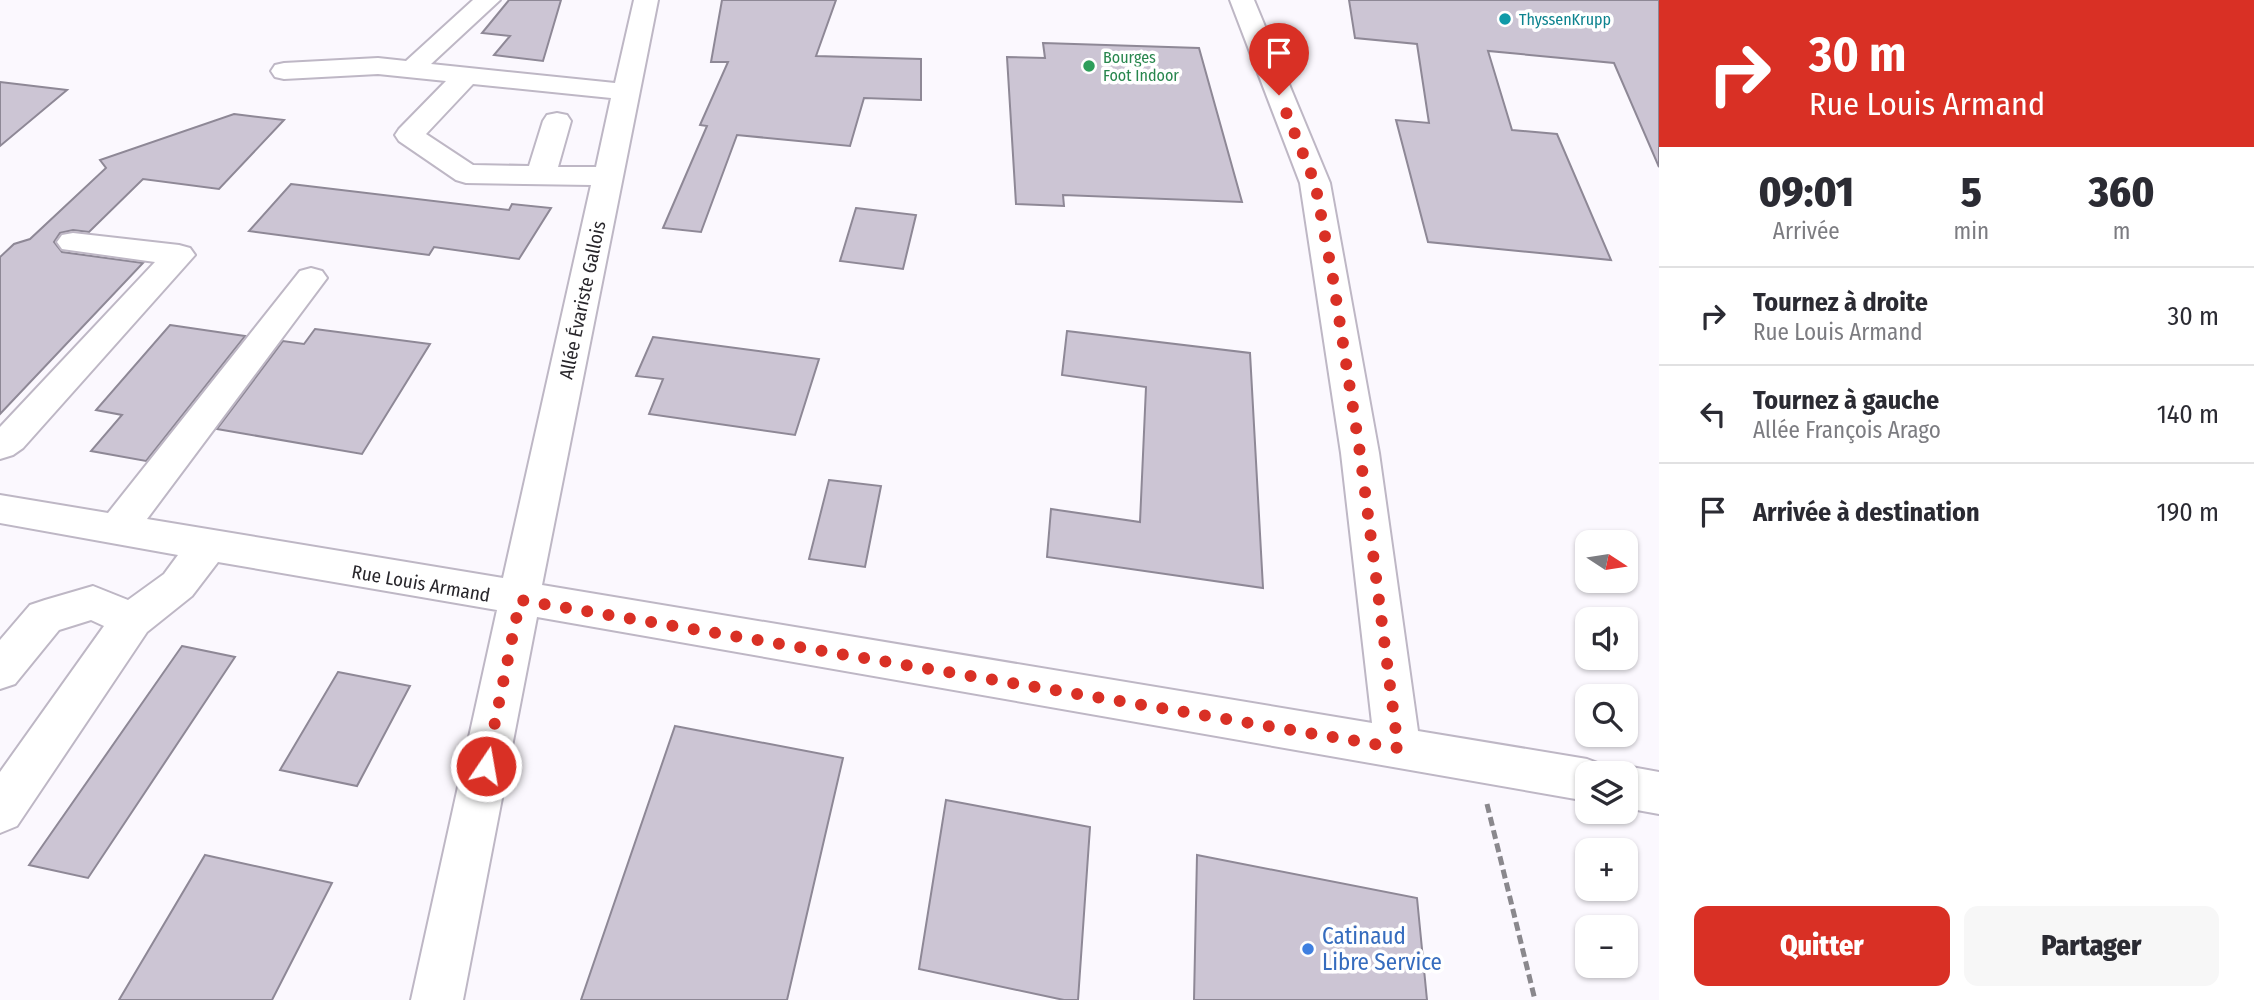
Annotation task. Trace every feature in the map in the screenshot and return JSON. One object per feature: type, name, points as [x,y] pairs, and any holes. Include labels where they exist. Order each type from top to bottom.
[{"type":"street","points":[[412,69],[488,0]]},
{"type":"street","name":"Allée Évariste Gallois","points":[[436,1000],[520,600],[534,520],[646,0]]},
{"type":"street","points":[[1242,0],[1315,183],[1360,453],[1398,748]]},
{"type":"street","points":[[284,71],[378,65],[627,92]]},
{"type":"street","points":[[466,76],[409,135],[466,174],[609,176]]},
{"type":"street","points":[[541,175],[557,121]]},
{"type":"street","points":[[0,446],[10,439],[180,255],[73,242]]},
{"type":"street","points":[[117,530],[311,278]]},
{"type":"street","name":"Rue Louis Armand","points":[[0,509],[520,600],[1575,778]]},
{"type":"street","points":[[0,811],[132,620],[178,585],[208,546]]},
{"type":"street","points":[[0,671],[45,617],[93,603],[132,620]]},
{"type":"street","points":[[1638,789],[1659,793]]},
{"type":"path","points":[[1483,762],[1489,819],[1535,1000]]},
{"type":"building","points":[[509,0],[561,0],[543,61],[494,55],[510,36],[482,33]]},
{"type":"building","points":[[722,0],[836,0],[816,56],[921,59],[921,100],[864,98],[850,146],[737,135],[701,232],[663,228],[707,126],[700,125],[728,62],[711,62]]},
{"type":"building","points":[[1349,0],[1659,0],[1659,167],[1614,63],[1488,51],[1512,130],[1557,134],[1611,260],[1428,242],[1396,120],[1429,123],[1417,44],[1355,38]]},
{"type":"building","points":[[1043,43],[1199,48],[1242,202],[1063,195],[1064,206],[1016,204],[1007,57],[1045,58]]},
{"type":"building","points":[[0,82],[67,90],[0,146]]},
{"type":"building","points":[[234,114],[284,120],[219,189],[143,179],[89,232],[73,230],[60,233],[54,242],[62,252],[143,263],[0,414],[0,257],[14,244],[30,239],[106,168],[100,160]]},
{"type":"building","points":[[291,184],[509,210],[512,204],[551,208],[519,259],[434,247],[429,255],[249,231]]},
{"type":"building","points":[[856,208],[916,215],[903,269],[840,261]]},
{"type":"building","points":[[170,325],[245,336],[146,461],[91,451],[122,415],[96,410]]},
{"type":"building","points":[[315,329],[430,344],[362,454],[217,429],[283,341],[304,344]]},
{"type":"building","points":[[1067,331],[1250,353],[1263,588],[1047,557],[1051,509],[1140,522],[1146,387],[1062,375]]},
{"type":"building","points":[[653,337],[819,359],[795,435],[649,414],[663,379],[636,376]]},
{"type":"building","points":[[829,480],[881,486],[865,567],[809,559]]},
{"type":"building","points":[[182,646],[235,657],[88,878],[29,865]]},
{"type":"building","points":[[338,672],[410,686],[357,786],[280,770]]},
{"type":"building","points":[[675,726],[843,758],[787,1000],[581,1000]]},
{"type":"building","points":[[946,800],[1090,827],[1078,1000],[1064,1000],[919,969]]},
{"type":"building","points":[[205,855],[332,883],[272,1000],[119,1000]]},
{"type":"building","name":"Catinaud Libre Service","points":[[1197,855],[1417,898],[1427,1000],[1194,1000]]},
{"type":"place","name":"ThyssenKrupp","points":[[1505,19]]},
{"type":"place","name":"Bourges Foot Indoor","points":[[1089,66]]},
{"type":"place","name":"Catinaud Libre Service","points":[[1308,949]]},
{"type":"route","points":[[486,766],[520,600],[1398,748],[1360,453],[1333,279],[1315,183],[1279,95]]}]
